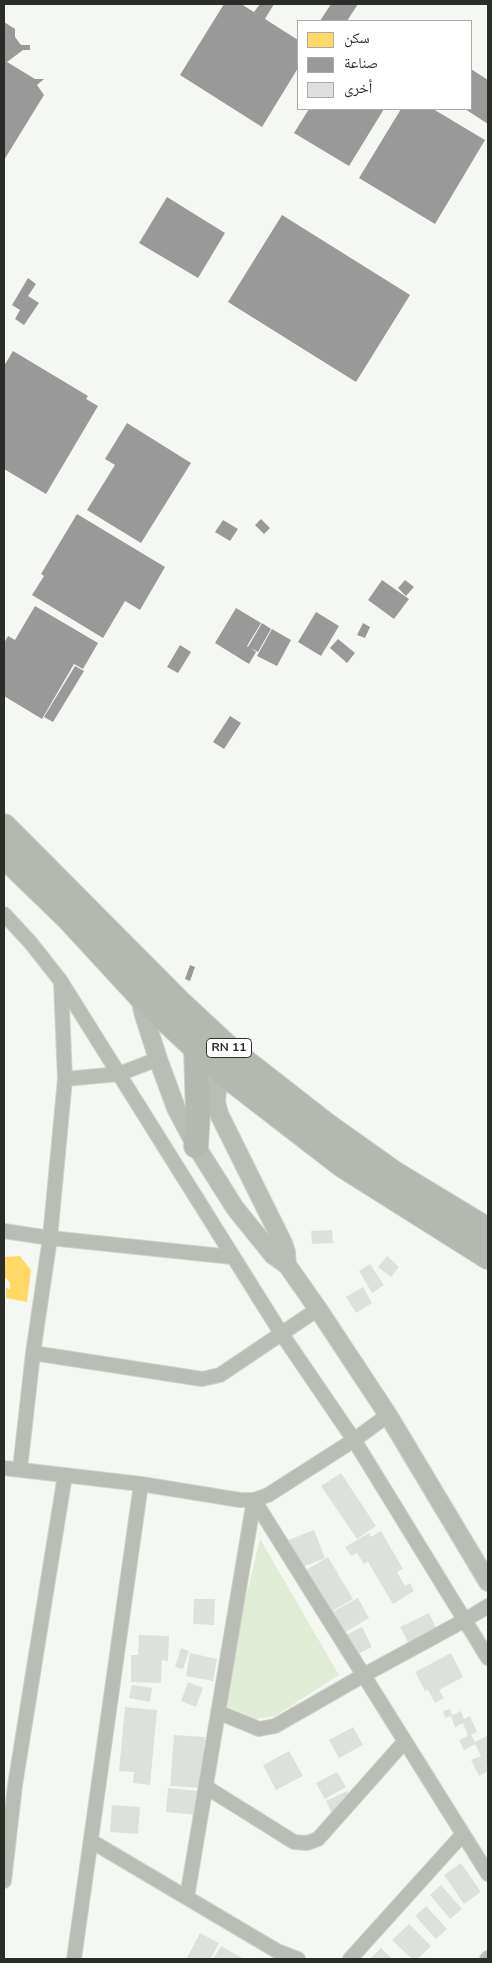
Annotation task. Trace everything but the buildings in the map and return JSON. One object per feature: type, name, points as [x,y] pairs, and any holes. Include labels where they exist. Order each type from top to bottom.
[{"type":"highway","name":"RN 11","points":[[4,826],[178,1002],[234,1053],[325,1124],[394,1173],[488,1230]]},
{"type":"highway","name":"RN 11","points":[[4,856],[69,919],[140,996],[219,1070],[342,1165],[488,1257]]},
{"type":"highway","points":[[196,1049],[198,1113],[196,1146]]},
{"type":"street","points":[[4,914],[30,942],[60,980],[232,1257],[354,1440],[488,1658]]},
{"type":"street","points":[[20,1469],[33,1353],[50,1238],[65,1079],[60,980]]},
{"type":"street","points":[[140,996],[143,1012],[158,1059],[179,1114],[196,1146],[235,1208],[273,1255],[287,1265],[318,1309],[388,1415],[488,1582]]},
{"type":"street","points":[[65,1079],[120,1074],[158,1059]]},
{"type":"street","points":[[219,1070],[216,1096],[219,1114],[283,1243],[287,1265]]},
{"type":"street","points":[[4,1231],[50,1238],[232,1257]]},
{"type":"street","points":[[33,1353],[202,1379],[220,1375],[318,1309]]},
{"type":"street","points":[[4,1468],[141,1484],[240,1500],[254,1500],[268,1495],[354,1440],[388,1415]]},
{"type":"street","points":[[4,1881],[9,1785],[65,1475]]},
{"type":"street","points":[[76,1958],[141,1484]]},
{"type":"street","points":[[254,1500],[488,1874]]},
{"type":"street","points":[[187,1897],[254,1500]]},
{"type":"street","points":[[218,1712],[259,1729],[275,1726],[488,1606]]},
{"type":"street","points":[[206,1787],[294,1842],[307,1843],[318,1839],[405,1741]]},
{"type":"street","points":[[350,1959],[463,1834]]},
{"type":"street","points":[[91,1841],[277,1950],[298,1959]]},
{"type":"green space","points":[[260,1539],[339,1675],[275,1716],[256,1719],[220,1703]]}]
